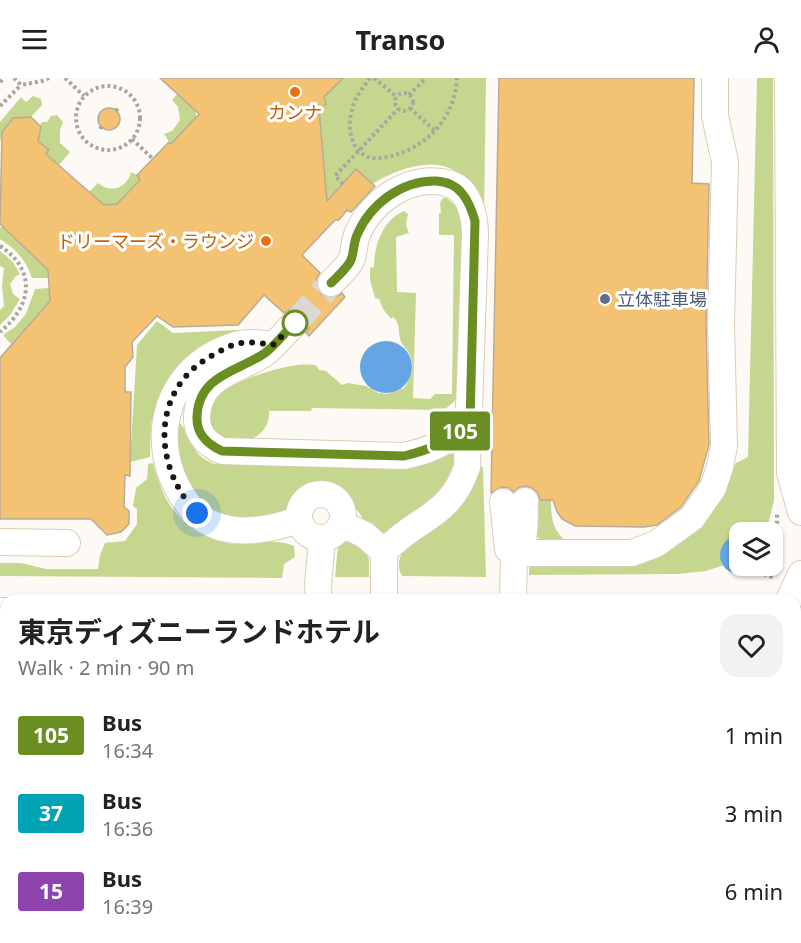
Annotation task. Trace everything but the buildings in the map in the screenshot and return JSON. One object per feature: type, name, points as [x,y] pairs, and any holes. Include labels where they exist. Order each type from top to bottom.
[{"type":"street","points":[[514,501],[506,542],[508,549],[514,553],[632,553],[656,544],[692,518],[713,488],[724,446],[721,324],[725,162],[715,116],[715,78]]},
{"type":"street","points":[[788,78],[790,473],[801,511]]},
{"type":"street","points":[[801,78],[801,99]]},
{"type":"street","points":[[331,283],[351,261],[356,237],[365,219],[394,192],[409,185],[441,181],[455,186],[468,201],[475,221],[467,467],[461,484],[450,499],[436,513],[397,538],[384,552],[384,594]]},
{"type":"street","points":[[295,323],[266,352],[217,378],[207,389],[198,404],[197,426],[207,444],[222,451],[404,456],[428,451],[453,437],[470,422]]},
{"type":"street","points":[[273,345],[254,342],[237,344],[205,359],[193,368],[173,397],[167,411],[165,456],[169,471],[186,502],[208,522],[221,528],[252,530],[288,524],[299,519]]},
{"type":"street","points":[[320,494],[334,498],[342,509],[342,524],[334,534],[322,538],[309,535],[299,519],[306,499],[320,494]]},
{"type":"street","points":[[342,524],[364,535],[384,552]]},
{"type":"street","points":[[319,594],[322,538]]},
{"type":"street","points":[[0,542],[67,543]]},
{"type":"street","points":[[513,594],[514,553]]},
{"type":"street","points":[[792,594],[801,574]]},
{"type":"path","points":[[0,82],[4,78]]},
{"type":"path","points":[[14,78],[21,85]]},
{"type":"path","points":[[0,106],[21,85],[49,78]]},
{"type":"path","points":[[65,78],[84,96]]},
{"type":"path","points":[[396,97],[372,78],[357,97],[351,110],[350,133],[359,151],[369,158],[387,158],[405,152],[435,131],[452,106],[457,78]]},
{"type":"path","points":[[410,95],[426,78]]},
{"type":"path","points":[[111,85],[130,93],[140,111],[140,121],[132,139],[124,146],[105,150],[86,142],[76,124],[75,114],[84,96],[101,86],[111,85]]},
{"type":"path","points":[[396,97],[403,93],[410,95]]},
{"type":"path","points":[[396,97],[395,103],[398,109],[404,111],[410,108],[413,102],[410,95]]},
{"type":"path","points":[[410,108],[435,131]]},
{"type":"path","points":[[343,184],[335,176],[398,109]]},
{"type":"path","points":[[132,139],[153,159]]},
{"type":"path","points":[[0,246],[14,255],[27,285],[24,303],[16,318],[0,332]]},
{"type":"green space","points":[[343,78],[486,78],[484,218],[466,181],[456,172],[433,165],[407,168],[372,184],[356,169],[327,204],[319,109],[325,104],[324,97]]},
{"type":"green space","points":[[757,78],[773,78],[774,501],[769,522],[729,522],[729,561],[706,571],[678,574],[529,575],[529,568],[532,565],[634,563],[730,473],[736,463],[748,457]]},
{"type":"green space","points":[[180,91],[195,104],[197,124],[171,144],[164,134],[172,131],[180,120],[178,107],[172,100]]},
{"type":"green space","points":[[33,96],[41,99],[42,105],[31,117],[13,118],[2,132],[0,143],[0,122],[21,97],[26,102]]},
{"type":"green space","points":[[57,115],[63,122],[60,130],[60,143],[70,152],[59,165],[46,154],[49,150],[38,141],[41,128],[39,126],[42,122],[47,122],[51,116]]},
{"type":"green space","points":[[131,172],[140,180],[125,196],[122,204],[104,205],[89,192],[98,183],[108,188],[118,188],[126,182]]},
{"type":"green space","points":[[443,198],[447,198],[457,207],[464,228],[462,395],[444,410],[312,408],[311,411],[269,411],[265,428],[252,439],[220,438],[209,425],[210,403],[224,386],[233,385],[272,370],[290,366],[316,365],[319,370],[326,371],[342,385],[348,383],[366,386],[378,393],[387,394],[404,388],[411,375],[412,361],[402,344],[396,320],[393,317],[391,319],[379,299],[375,298],[370,280],[370,268],[374,267],[378,242],[385,227],[390,220],[404,211],[408,214],[406,225],[409,233],[396,237],[397,292],[416,293],[413,398],[430,399],[435,394],[452,394],[454,235],[439,235],[440,203]]},
{"type":"green space","points":[[2,226],[48,270],[48,278],[32,278],[20,256],[0,239]]},
{"type":"green space","points":[[0,251],[13,262],[20,274],[10,284],[13,294],[20,299],[10,315],[0,325],[0,310],[4,306],[2,286],[4,268],[0,266]]},
{"type":"green space","points":[[49,288],[50,301],[11,344],[3,335],[15,327],[26,314],[35,289]]},
{"type":"green space","points":[[157,321],[173,333],[238,330],[193,352],[173,371],[160,394],[151,424],[150,457],[130,462],[137,345]]},
{"type":"green space","points":[[179,422],[196,451],[214,464],[403,469],[422,465],[455,452],[455,469],[441,493],[381,536],[374,535],[357,509],[342,493],[325,485],[315,486],[302,493],[290,513],[225,522],[191,494],[174,454]]},
{"type":"green space","points":[[153,463],[168,502],[181,518],[198,532],[228,543],[273,542],[294,546],[295,557],[284,564],[282,578],[0,576],[0,563],[21,563],[46,569],[98,569],[105,543],[125,541],[137,524],[137,509],[133,506],[136,488],[147,479],[148,464]]},
{"type":"green space","points":[[478,467],[483,467],[486,577],[402,576],[399,563],[404,550],[450,515],[459,505],[473,482]]},
{"type":"green space","points":[[533,500],[551,500],[553,523],[566,541],[542,541],[534,534]]},
{"type":"green space","points":[[350,540],[365,549],[369,560],[369,577],[335,577],[338,545]]},
{"type":"water","points":[[386,341],[400,345],[408,353],[412,367],[408,381],[400,389],[386,393],[372,389],[364,381],[360,367],[364,353],[372,345]]},
{"type":"tunnel","points":[[295,323],[331,283]]},
{"type":"bus line","name":"105","points":[[295,323],[266,352],[243,366],[228,371],[217,378],[207,389],[198,404],[197,426],[207,444],[222,451],[404,456],[428,451],[453,437],[470,422],[475,221],[471,207],[455,186],[441,181],[427,181],[409,185],[394,192],[365,219],[356,237],[351,261],[331,283]]},
{"type":"place","name":"カンナ","points":[[295,92]]},
{"type":"place","name":"ドリーマーズ・ラウンジ","points":[[266,241]]},
{"type":"place","name":"立体駐車場","points":[[605,299]]},
{"type":"route","points":[[197,513],[186,502],[176,485],[165,456],[165,425],[167,411],[173,397],[193,368],[205,359],[237,344],[254,342],[273,345],[295,323]]}]
